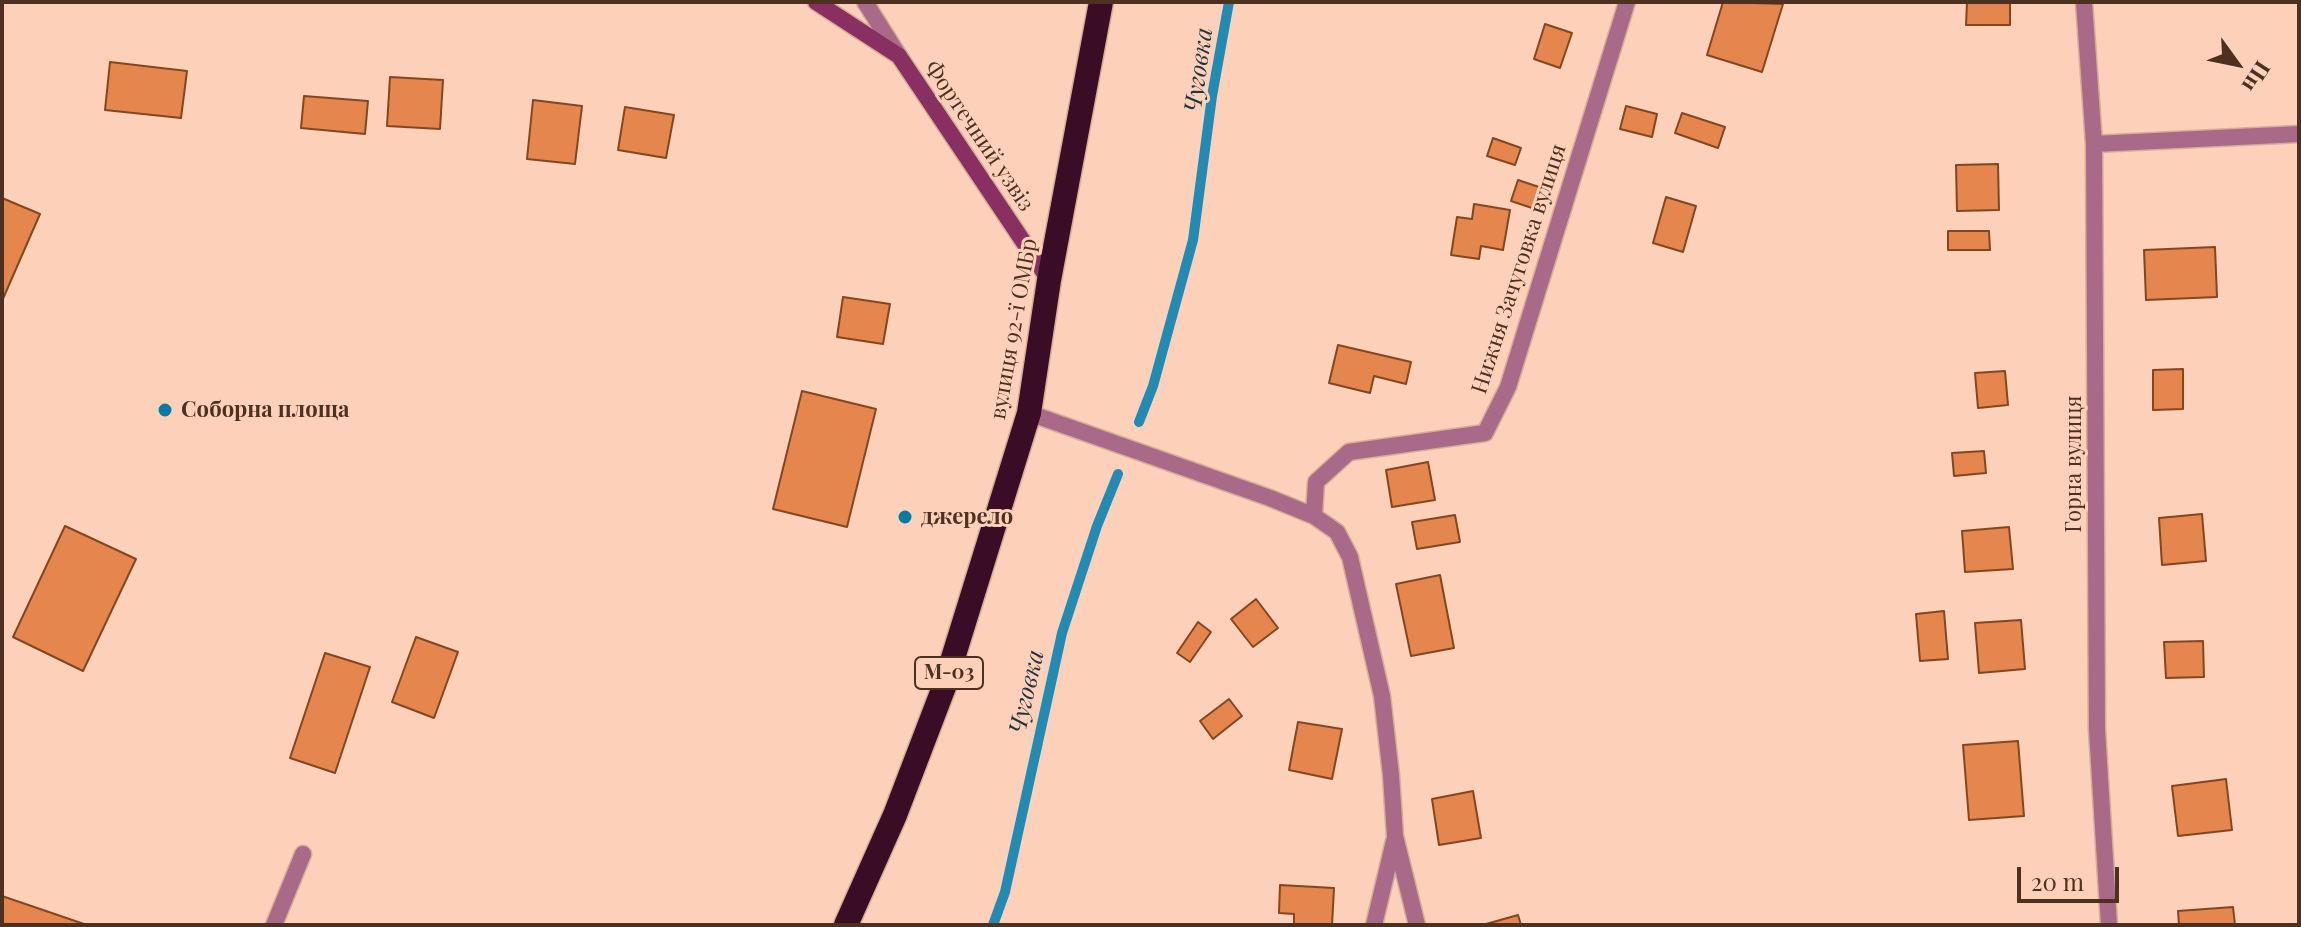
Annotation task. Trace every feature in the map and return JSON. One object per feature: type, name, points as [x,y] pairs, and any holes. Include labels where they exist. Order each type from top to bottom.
[{"type":"highway","name":"вулиця 92-ї ОМБр","points":[[846,925],[895,815],[944,687],[1029,413],[1049,280],[1101,2]]},
{"type":"street","name":"Фортечний узвіз","points":[[816,2],[899,56]]},
{"type":"street","name":"Фортечний узвіз","points":[[865,2],[1049,280]]},
{"type":"street","name":"Нижня Зачуговка вулиця","points":[[1314,516],[1316,482],[1349,452],[1485,433],[1508,387],[1627,2]]},
{"type":"street","name":"Горна вулиця","points":[[2084,2],[2094,144],[2097,730],[2109,925]]},
{"type":"street","points":[[2094,144],[2299,134]]},
{"type":"street","points":[[1029,413],[1270,498],[1314,516],[1337,532],[1350,557],[1382,696],[1395,836],[1417,925]]},
{"type":"street","points":[[1374,925],[1395,836]]},
{"type":"street","points":[[274,925],[303,854]]},
{"type":"building","points":[[1723,2],[1783,4],[1762,72],[1707,55]]},
{"type":"building","points":[[1967,2],[2010,2],[2010,25],[1966,25]]},
{"type":"building","points":[[1545,24],[1572,33],[1560,68],[1534,59]]},
{"type":"building","points":[[110,62],[187,71],[181,118],[105,110]]},
{"type":"building","points":[[390,77],[443,80],[440,129],[387,126]]},
{"type":"building","points":[[304,96],[368,101],[365,134],[301,128]]},
{"type":"building","points":[[533,100],[582,106],[575,164],[527,159]]},
{"type":"building","points":[[1626,106],[1657,114],[1652,137],[1620,129]]},
{"type":"building","points":[[625,107],[674,115],[666,158],[618,150]]},
{"type":"building","points":[[1682,113],[1725,127],[1718,148],[1675,133]]},
{"type":"building","points":[[1493,138],[1521,148],[1515,165],[1487,156]]},
{"type":"building","points":[[1998,164],[1999,210],[1957,211],[1956,165]]},
{"type":"building","points":[[1518,180],[1542,188],[1535,209],[1511,201]]},
{"type":"building","points":[[1666,197],[1696,206],[1683,252],[1653,243]]},
{"type":"building","points":[[2,198],[40,214],[2,301]]},
{"type":"building","points":[[1474,204],[1510,210],[1503,250],[1481,246],[1479,259],[1451,255],[1457,217],[1472,219]]},
{"type":"building","points":[[1948,231],[1989,231],[1990,250],[1948,250]]},
{"type":"building","points":[[2215,247],[2217,297],[2146,300],[2144,250]]},
{"type":"building","points":[[843,297],[890,304],[883,344],[837,337]]},
{"type":"building","points":[[1338,345],[1411,362],[1406,384],[1374,376],[1370,393],[1329,383]]},
{"type":"building","points":[[2183,369],[2183,409],[2153,410],[2153,370]]},
{"type":"building","points":[[2005,371],[2008,405],[1978,408],[1975,373]]},
{"type":"building","points":[[802,391],[876,409],[847,527],[773,509]]},
{"type":"building","points":[[1984,451],[1986,473],[1954,476],[1952,453]]},
{"type":"building","points":[[1428,462],[1435,500],[1392,507],[1386,470]]},
{"type":"building","points":[[2202,514],[2206,561],[2162,565],[2159,518]]},
{"type":"building","points":[[1455,515],[1460,542],[1417,549],[1412,522]]},
{"type":"building","points":[[65,526],[136,559],[83,671],[13,637]]},
{"type":"building","points":[[2009,527],[2013,569],[1965,572],[1962,531]]},
{"type":"building","points":[[1440,575],[1454,648],[1411,656],[1396,584]]},
{"type":"building","points":[[1256,599],[1278,628],[1253,647],[1231,619]]},
{"type":"building","points":[[1944,611],[1948,659],[1920,661],[1916,614]]},
{"type":"building","points":[[2021,620],[2025,669],[1979,673],[1975,623]]},
{"type":"building","points":[[1198,622],[1211,632],[1190,662],[1177,653]]},
{"type":"building","points":[[416,637],[458,652],[434,718],[392,702]]},
{"type":"building","points":[[2203,641],[2204,677],[2166,678],[2164,642]]},
{"type":"building","points":[[325,653],[370,667],[335,773],[290,758]]},
{"type":"building","points":[[1229,699],[1242,716],[1213,739],[1200,721]]},
{"type":"building","points":[[1298,722],[1342,729],[1332,779],[1289,770]]},
{"type":"building","points":[[2018,741],[2024,816],[1969,820],[1963,745]]},
{"type":"building","points":[[2226,779],[2232,830],[2178,836],[2172,786]]},
{"type":"building","points":[[1473,791],[1481,838],[1439,845],[1432,799]]},
{"type":"building","points":[[1280,885],[1334,888],[1332,925],[1294,925],[1294,914],[1279,913]]},
{"type":"building","points":[[2,896],[87,925],[2,925]]},
{"type":"building","points":[[2233,907],[2235,925],[2179,925],[2178,911]]},
{"type":"building","points":[[1518,915],[1521,925],[1486,925],[1486,924]]},
{"type":"waterway","name":"Чуговка","points":[[1139,422],[1153,386],[1193,240],[1212,96],[1229,2]]},
{"type":"waterway","name":"Чуговка","points":[[993,925],[1005,892],[1062,633],[1097,526],[1118,474]]},
{"type":"place","name":"Соборна площа","points":[[165,410]]},
{"type":"place","name":"джерело","points":[[905,517]]}]
